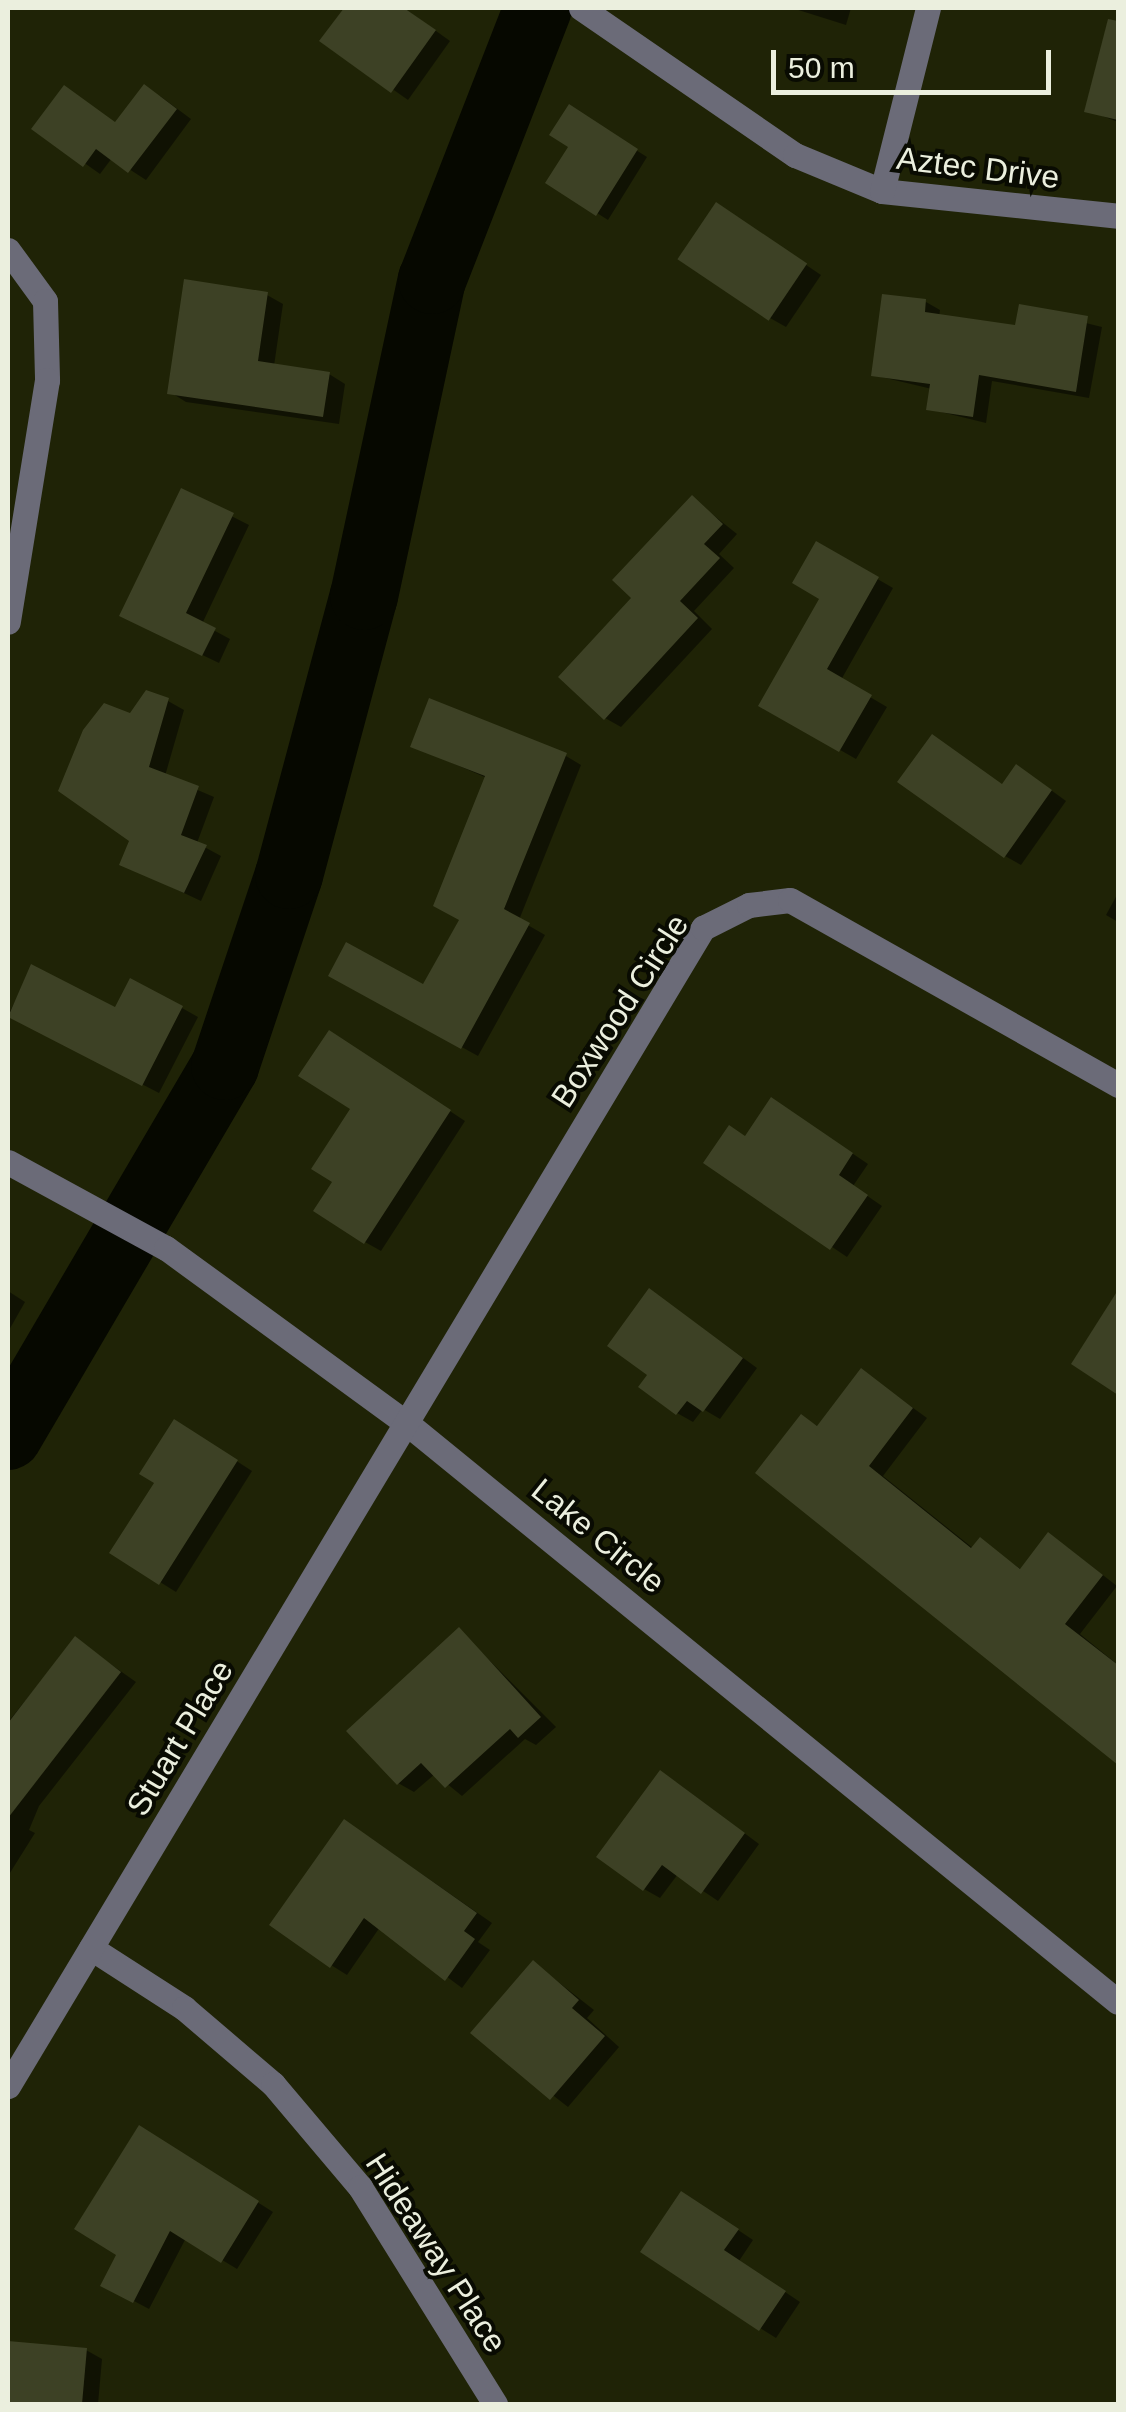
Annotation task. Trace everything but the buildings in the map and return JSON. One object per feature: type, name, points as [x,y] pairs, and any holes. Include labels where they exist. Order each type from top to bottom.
[{"type":"street","name":"Aztec Drive","points":[[582,8],[796,155],[882,190],[1118,216]]},
{"type":"street","points":[[882,190],[928,8]]},
{"type":"street","points":[[8,250],[46,301],[48,380],[8,622]]},
{"type":"street","name":"Boxwood Circle","points":[[409,1425],[703,928],[749,904],[790,900],[831,918],[1118,1085]]},
{"type":"street","name":"Lake Circle","points":[[8,1162],[115,1216],[166,1248],[409,1425],[1118,2002]]},
{"type":"street","name":"Stuart Place","points":[[8,2086],[409,1425]]},
{"type":"street","name":"Hideaway Place","points":[[91,1948],[184,2008],[273,2084],[360,2187],[495,2404]]},
{"type":"waterway","points":[[8,1436],[225,1066],[289,875],[364,596],[432,280],[538,8]]}]
